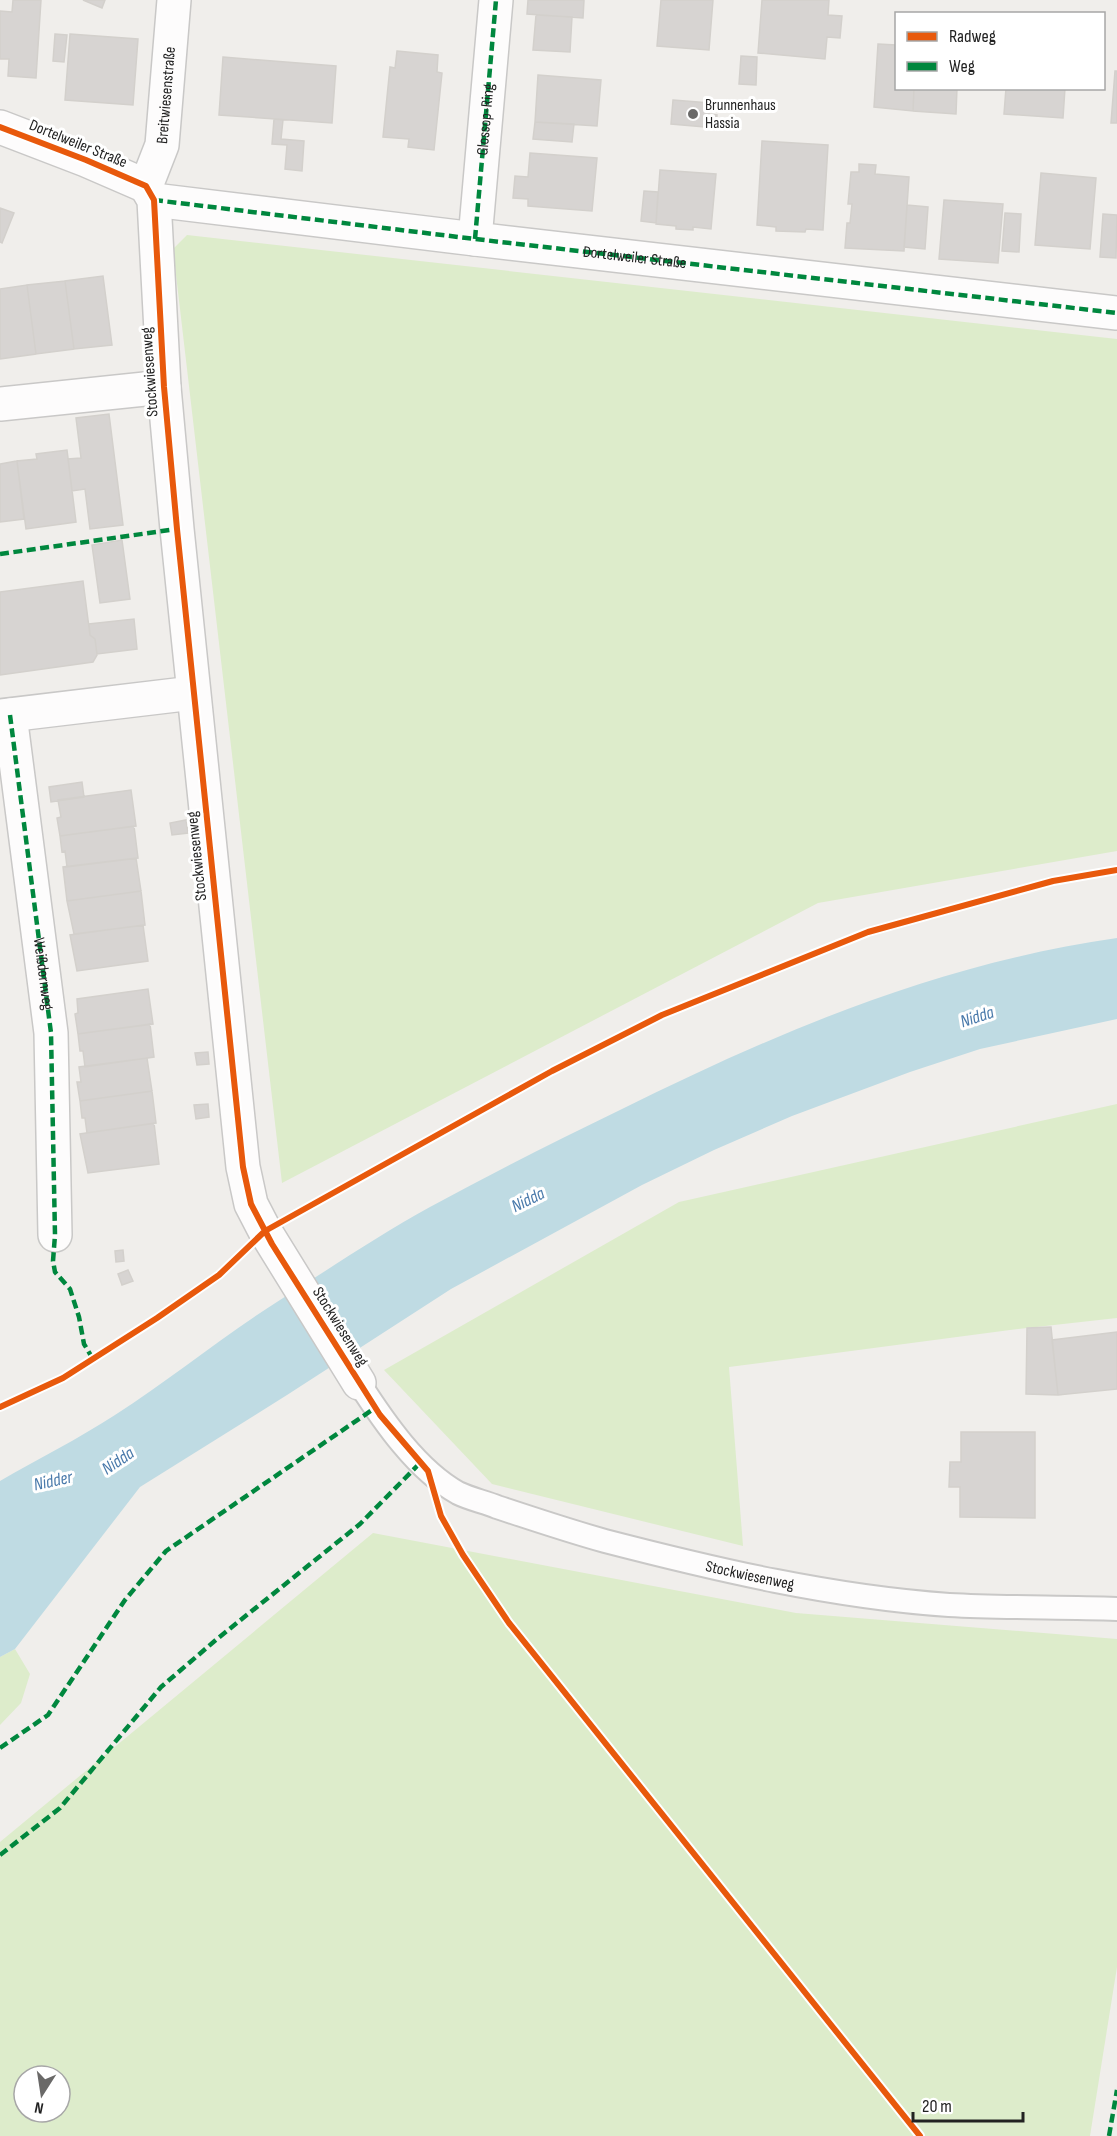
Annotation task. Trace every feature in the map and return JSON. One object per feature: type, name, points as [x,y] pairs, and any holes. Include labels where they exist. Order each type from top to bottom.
[{"type":"street","name":"Breitwiesenstraße","points":[[150,193],[162,145],[174,0]]},
{"type":"street","name":"Glossop-Ring","points":[[475,239],[496,0]]},
{"type":"street","name":"Dortelweiler Straße","points":[[0,127],[86,160],[150,193],[475,239],[1117,313]]},
{"type":"street","name":"Dortelweiler Straße","points":[[0,146],[86,160]]},
{"type":"street","name":"Stockwiesenweg","points":[[150,193],[164,387],[193,693],[243,1167],[251,1204],[272,1244],[359,1383]]},
{"type":"street","name":"Stockwiesenweg","points":[[0,404],[164,387]]},
{"type":"street","name":"Weißdornweg","points":[[55,1235],[51,1033],[5,715],[193,693]]},
{"type":"lane","name":"Stockwiesenweg","points":[[359,1383],[380,1415],[428,1471],[459,1494],[579,1533],[659,1555],[745,1574],[881,1598],[949,1605],[1117,1609]]},
{"type":"green space","points":[[187,235],[1117,339],[1117,851],[818,903],[282,1183],[173,249]]},
{"type":"green space","points":[[1117,1104],[1117,1318],[729,1367],[743,1546],[492,1484],[384,1370],[679,1202]]},
{"type":"green space","points":[[373,1533],[796,1613],[1117,1639],[1117,1967],[1090,2136],[0,2136],[0,1842]]},
{"type":"green space","points":[[15,1649],[30,1674],[21,1703],[0,1725],[0,1657]]},
{"type":"water","points":[[1117,938],[1117,1019],[980,1049],[910,1072],[792,1116],[642,1185],[451,1289],[140,1487],[15,1649],[0,1657],[0,1481],[115,1415],[280,1300],[392,1229],[453,1194],[680,1081],[801,1027],[923,983],[986,965]]},
{"type":"building","points":[[13,0],[41,0],[36,78],[8,76],[9,59],[0,59],[0,11],[12,12]]},
{"type":"building","points":[[83,0],[105,0],[102,8]]},
{"type":"building","points":[[528,0],[584,0],[583,18],[527,14]]},
{"type":"building","points":[[661,0],[713,0],[709,50],[657,46]]},
{"type":"building","points":[[762,0],[829,0],[828,15],[842,16],[840,38],[827,37],[825,59],[758,53]]},
{"type":"building","points":[[536,15],[572,17],[570,52],[533,50]]},
{"type":"building","points":[[55,34],[67,35],[64,62],[53,61]]},
{"type":"building","points":[[70,34],[138,39],[133,105],[65,100]]},
{"type":"building","points":[[878,44],[895,45],[895,90],[914,90],[913,111],[874,107]]},
{"type":"building","points":[[397,51],[438,55],[437,72],[442,73],[434,150],[408,147],[409,139],[383,137],[390,67],[395,68]]},
{"type":"building","points":[[741,56],[757,57],[756,85],[739,84]]},
{"type":"building","points":[[223,57],[336,66],[332,123],[219,115]]},
{"type":"building","points":[[1115,71],[1117,71],[1117,123],[1111,123]]},
{"type":"building","points":[[538,75],[601,80],[597,126],[535,122]]},
{"type":"building","points":[[914,90],[957,90],[956,114],[913,111]]},
{"type":"building","points":[[1006,90],[1065,90],[1063,118],[1004,114]]},
{"type":"building","name":"Brunnenhaus Hassia","points":[[673,100],[710,103],[709,114],[717,115],[716,128],[671,124]]},
{"type":"building","points":[[274,119],[283,120],[281,139],[304,141],[302,171],[285,169],[287,145],[272,144]]},
{"type":"building","points":[[535,122],[574,124],[572,142],[533,139]]},
{"type":"building","points":[[762,141],[828,145],[823,230],[776,231],[776,227],[757,225]]},
{"type":"building","points":[[530,153],[597,158],[592,211],[528,206],[528,199],[513,198],[515,176],[528,177]]},
{"type":"building","points":[[859,164],[876,165],[875,174],[909,177],[904,251],[845,248],[847,223],[850,223],[852,204],[848,204],[851,172],[859,172]]},
{"type":"building","points":[[660,170],[716,174],[711,229],[693,227],[693,230],[676,229],[676,226],[656,224]]},
{"type":"building","points":[[1041,173],[1096,178],[1090,249],[1035,245]]},
{"type":"building","points":[[644,191],[658,192],[656,223],[641,221]]},
{"type":"building","points":[[944,200],[1003,204],[998,263],[939,259]]},
{"type":"building","points":[[907,205],[928,207],[925,249],[904,247]]},
{"type":"building","points":[[0,208],[14,213],[2,243],[0,242]]},
{"type":"building","points":[[1005,213],[1021,214],[1019,252],[1002,251]]},
{"type":"building","points":[[1103,214],[1117,215],[1116,258],[1100,257]]},
{"type":"building","points":[[103,276],[112,345],[74,349],[65,281]]},
{"type":"building","points":[[65,281],[74,349],[36,354],[27,285]]},
{"type":"building","points":[[27,285],[36,354],[0,359],[0,289]]},
{"type":"building","points":[[109,414],[123,525],[90,529],[85,489],[72,491],[68,459],[81,458],[76,418]]},
{"type":"building","points":[[67,450],[76,522],[26,529],[17,461],[37,459],[36,454]]},
{"type":"building","points":[[17,461],[24,519],[0,522],[0,464]]},
{"type":"building","points":[[122,540],[130,599],[100,603],[92,545]]},
{"type":"building","points":[[83,581],[90,635],[95,639],[97,655],[93,662],[0,675],[0,592]]},
{"type":"building","points":[[134,619],[137,649],[97,654],[95,639],[90,635],[89,624]]},
{"type":"building","points":[[82,782],[84,797],[51,802],[49,787]]},
{"type":"building","points":[[131,790],[136,826],[60,836],[57,818],[61,817],[58,800]]},
{"type":"building","points":[[186,820],[188,833],[172,835],[170,823]]},
{"type":"building","points":[[134,826],[138,858],[67,867],[60,836]]},
{"type":"building","points":[[136,858],[141,891],[67,901],[63,867]]},
{"type":"building","points":[[141,891],[145,925],[74,934],[67,901]]},
{"type":"building","points":[[143,925],[148,961],[77,971],[70,935]]},
{"type":"building","points":[[148,989],[153,1024],[78,1034],[75,1014],[78,1013],[77,999]]},
{"type":"building","points":[[150,1024],[154,1057],[85,1067],[78,1034]]},
{"type":"building","points":[[208,1052],[209,1064],[197,1065],[195,1053]]},
{"type":"building","points":[[147,1058],[152,1091],[80,1101],[77,1082],[81,1082],[79,1067]]},
{"type":"building","points":[[152,1091],[156,1123],[87,1133],[80,1101]]},
{"type":"building","points":[[208,1104],[209,1117],[196,1119],[194,1105]]},
{"type":"building","points":[[154,1123],[159,1164],[88,1173],[80,1134]]},
{"type":"building","points":[[123,1250],[124,1261],[116,1262],[115,1251]]},
{"type":"building","points":[[128,1270],[133,1281],[122,1285],[118,1274]]},
{"type":"building","points":[[1051,1327],[1058,1395],[1026,1394],[1027,1328]]},
{"type":"building","points":[[1117,1332],[1117,1389],[1058,1395],[1052,1340]]},
{"type":"building","points":[[961,1432],[1035,1432],[1035,1518],[960,1517],[960,1487],[949,1487],[950,1462],[961,1462]]},
{"type":"marked path","points":[[475,239],[496,0]]},
{"type":"marked path","points":[[154,200],[1117,313]]},
{"type":"marked path","points":[[0,554],[177,529]]},
{"type":"marked path","points":[[10,715],[51,1033],[55,1235],[53,1261],[55,1272],[70,1289],[79,1317],[84,1344],[93,1359]]},
{"type":"marked path","points":[[0,1748],[48,1715],[125,1600],[166,1551],[375,1408]]},
{"type":"marked path","points":[[0,1855],[60,1808],[161,1687],[360,1524],[420,1463]]},
{"type":"marked path","points":[[1109,2136],[1117,2090]]},
{"type":"cycle path","points":[[0,127],[146,186],[154,200],[164,387],[177,529],[243,1167],[251,1204],[272,1244],[380,1415],[428,1471],[441,1516],[463,1555],[509,1623],[920,2136]]},
{"type":"cycle path","points":[[0,1407],[63,1378],[157,1318],[219,1275],[265,1231],[552,1071],[662,1015],[868,932],[1053,881],[1117,870]]},
{"type":"place","name":"Brunnenhaus Hassia","points":[[693,114]]},
{"type":"water label","name":"Nidda","points":[[977,1017]]},
{"type":"water label","name":"Nidda","points":[[528,1200]]},
{"type":"water label","name":"Nidda","points":[[118,1461]]},
{"type":"water label","name":"Nidder","points":[[53,1481]]}]
